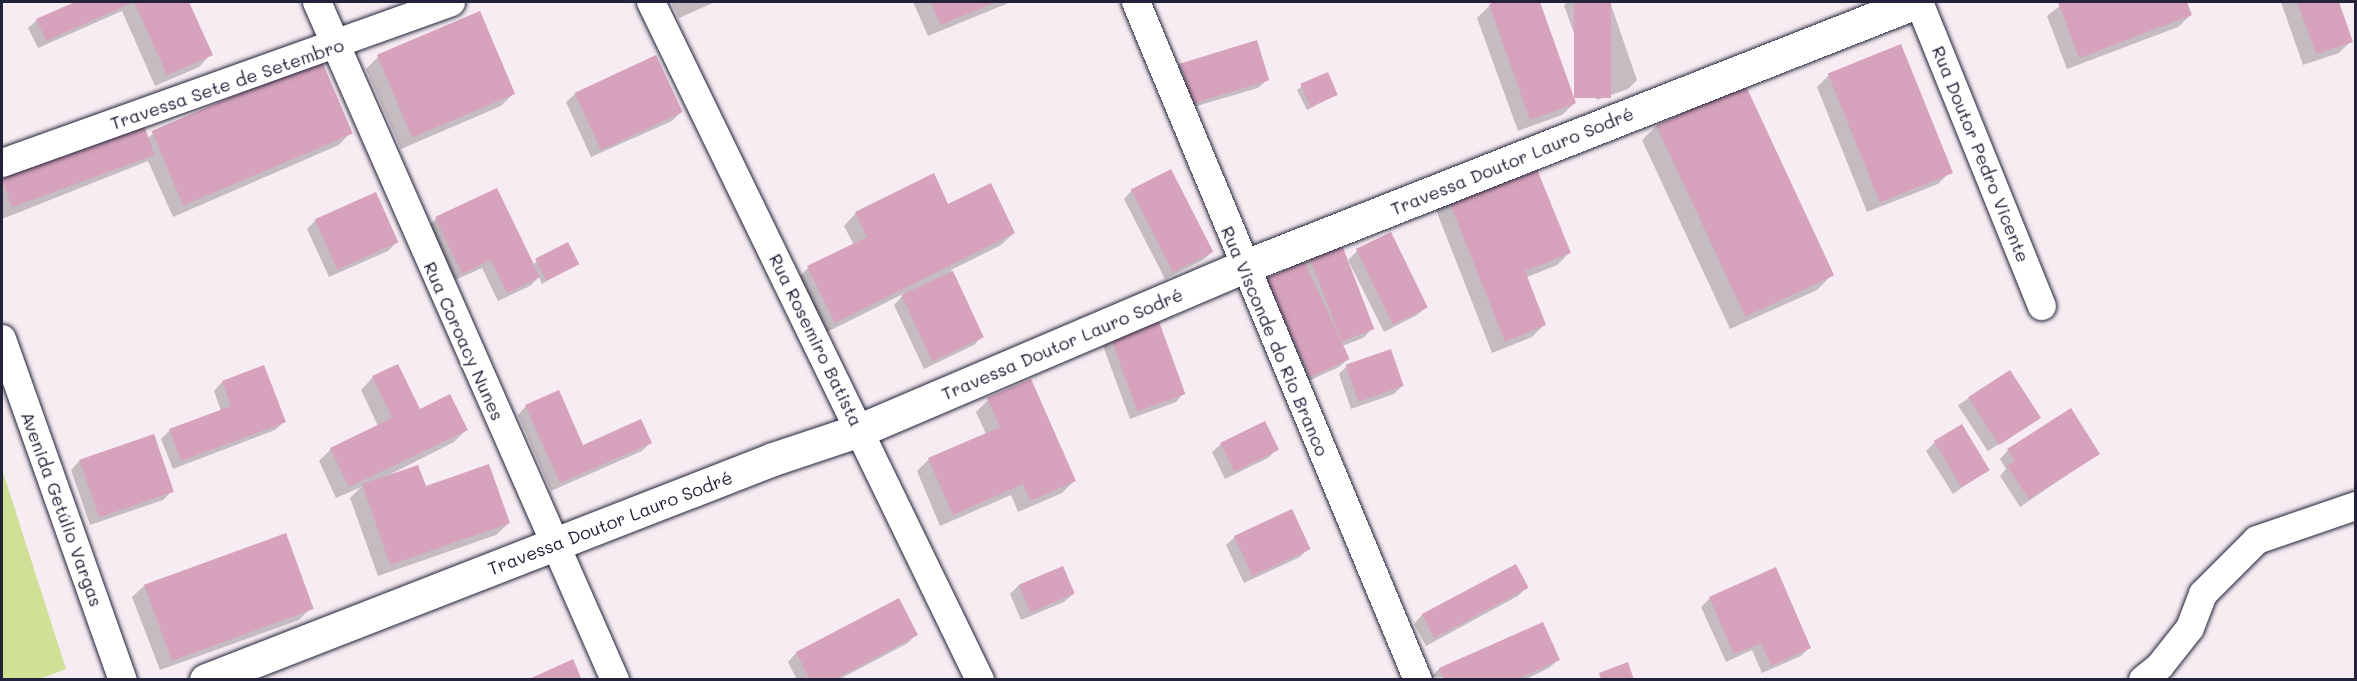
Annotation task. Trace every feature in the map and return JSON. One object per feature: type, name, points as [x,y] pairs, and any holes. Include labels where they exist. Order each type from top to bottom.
[{"type":"street","name":"Rua Coroacy Nunes","points":[[316,2],[615,680]]},
{"type":"street","name":"Travessa Sete de Setembro","points":[[2,163],[336,46],[451,2]]},
{"type":"street","name":"Rua Rosemiro Batista","points":[[651,2],[980,680]]},
{"type":"street","name":"Rua Visconde do Rio Branco","points":[[1136,2],[1243,267],[1418,680]]},
{"type":"street","name":"Travessa Doutor Lauro Sodré","points":[[206,680],[773,459],[860,430],[1243,267],[1918,2]]},
{"type":"street","name":"Rua Doutor Pedro Vicente","points":[[1918,2],[2042,306]]},
{"type":"street","name":"Avenida Getúlio Vargas","points":[[2,339],[123,680]]},
{"type":"street","points":[[2143,680],[2160,666],[2190,628],[2203,594],[2257,540],[2355,506]]},
{"type":"green space","points":[[2,469],[66,669],[40,679],[2,679]]},
{"type":"building","points":[[75,2],[134,2],[46,41],[36,19]]},
{"type":"building","points":[[134,2],[189,2],[213,55],[167,75]]},
{"type":"building","points":[[930,2],[996,2],[941,25]]},
{"type":"building","points":[[1540,2],[1576,103],[1530,120],[1489,4]]},
{"type":"building","points":[[1574,2],[1611,2],[1611,98],[1574,98]]},
{"type":"building","points":[[2058,2],[2187,2],[2192,15],[2079,58]]},
{"type":"building","points":[[2297,2],[2339,2],[2353,42],[2316,54]]},
{"type":"building","points":[[480,11],[515,94],[412,138],[377,55]]},
{"type":"building","points":[[1257,40],[1269,80],[1193,104],[1180,63]]},
{"type":"building","points":[[1901,44],[1953,173],[1880,202],[1828,74]]},
{"type":"building","points":[[656,55],[683,112],[601,150],[574,93]]},
{"type":"building","points":[[321,59],[353,134],[183,205],[152,131]]},
{"type":"building","points":[[1328,72],[1338,95],[1310,107],[1300,84]]},
{"type":"building","points":[[1745,84],[1834,275],[1745,317],[1656,125]]},
{"type":"building","points":[[144,125],[155,155],[12,207],[2,177]]},
{"type":"building","points":[[1534,162],[1571,253],[1525,271],[1546,325],[1505,342],[1447,196]]},
{"type":"building","points":[[1171,169],[1213,252],[1173,272],[1131,189]]},
{"type":"building","points":[[934,173],[948,204],[991,183],[1015,233],[835,323],[807,266],[867,237],[855,212]]},
{"type":"building","points":[[497,188],[540,277],[507,293],[491,260],[462,274],[435,217]]},
{"type":"building","points":[[376,192],[398,242],[337,269],[315,219]]},
{"type":"building","points":[[1391,232],[1428,307],[1393,325],[1356,249]]},
{"type":"building","points":[[568,242],[579,264],[546,281],[535,259]]},
{"type":"building","points":[[1342,245],[1374,329],[1342,342],[1309,258]]},
{"type":"building","points":[[1304,261],[1350,359],[1311,377],[1265,279]]},
{"type":"building","points":[[953,271],[984,337],[932,361],[901,295]]},
{"type":"building","points":[[1157,316],[1185,394],[1137,411],[1109,333]]},
{"type":"building","points":[[1391,349],[1404,386],[1358,402],[1346,365]]},
{"type":"building","points":[[398,364],[420,409],[450,394],[468,430],[349,487],[330,448],[392,418],[372,376]]},
{"type":"building","points":[[264,365],[286,422],[181,461],[169,429],[231,406],[222,381]]},
{"type":"building","points":[[2010,370],[2041,418],[1999,445],[1968,397]]},
{"type":"building","points":[[1031,379],[1076,481],[1030,501],[1023,484],[953,515],[928,458],[1000,427],[987,398]]},
{"type":"building","points":[[559,390],[583,445],[641,419],[652,443],[560,483],[525,405]]},
{"type":"building","points":[[2071,408],[2100,454],[2029,499],[2007,466],[2015,461],[2007,449]]},
{"type":"building","points":[[1265,421],[1279,450],[1234,472],[1220,443]]},
{"type":"building","points":[[1962,424],[1990,470],[1962,487],[1934,441]]},
{"type":"building","points":[[154,434],[174,492],[99,517],[79,460]]},
{"type":"building","points":[[489,464],[510,523],[390,565],[362,484],[418,465],[426,486]]},
{"type":"building","points":[[1292,509],[1311,549],[1253,576],[1234,536]]},
{"type":"building","points":[[286,533],[314,609],[172,661],[144,585]]},
{"type":"building","points":[[1516,564],[1529,588],[1434,638],[1422,614]]},
{"type":"building","points":[[1063,566],[1075,594],[1031,612],[1019,585]]},
{"type":"building","points":[[1776,567],[1811,648],[1771,666],[1761,643],[1734,654],[1709,597]]},
{"type":"building","points":[[899,598],[918,635],[833,680],[810,680],[796,652]]},
{"type":"building","points":[[1543,622],[1560,660],[1515,680],[1444,680],[1439,668]]},
{"type":"building","points":[[573,659],[582,680],[527,680]]},
{"type":"building","points":[[1628,662],[1634,680],[1601,680],[1599,673]]}]
